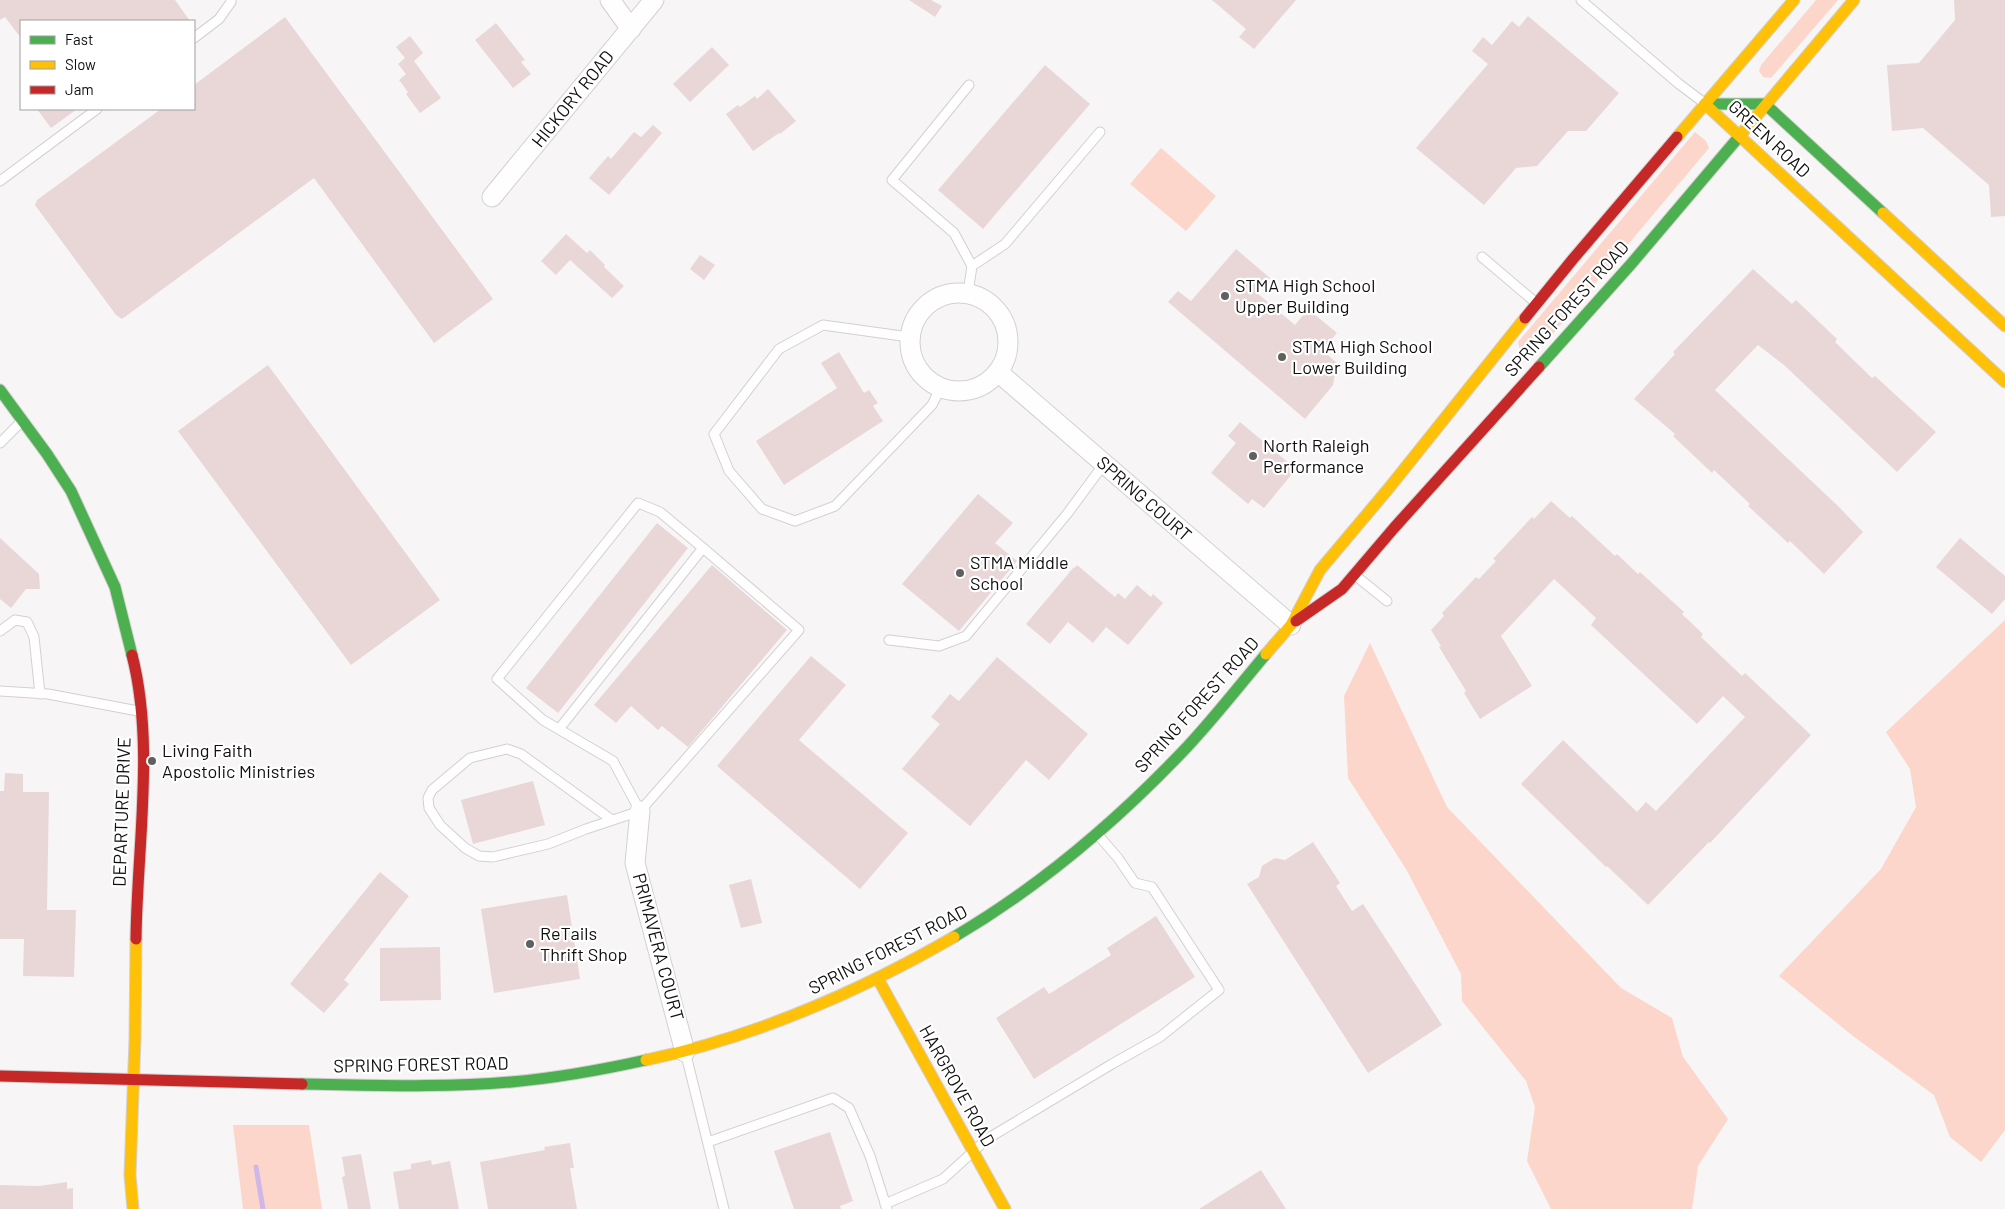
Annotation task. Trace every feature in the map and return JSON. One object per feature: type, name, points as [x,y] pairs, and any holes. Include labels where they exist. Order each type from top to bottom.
[{"type":"main road","name":"SPRING FOREST ROAD","points":[[0,1076],[132,1081],[466,1086],[568,1075],[685,1052],[733,1038],[805,1012],[878,979],[991,915],[1097,834],[1147,788],[1188,745],[1291,625],[1320,570],[1389,488],[1537,304],[1794,0]]},
{"type":"main road","name":"SPRING FOREST ROAD","points":[[1291,625],[1342,589],[1355,575],[1632,263],[1854,0]]},
{"type":"main road","name":"GREEN ROAD","points":[[1705,104],[1765,104],[2005,326]]},
{"type":"main road","name":"GREEN ROAD","points":[[1705,104],[2005,382]]},
{"type":"main road","name":"DEPARTURE DRIVE","points":[[0,390],[47,454],[71,491],[95,540],[115,587],[137,674],[144,745],[136,919],[135,1039],[132,1081],[130,1175],[133,1209]]},
{"type":"main road","name":"HARGROVE ROAD","points":[[878,979],[1005,1209]]},
{"type":"street","points":[[610,0],[631,29]]},
{"type":"street","name":"HICKORY ROAD","points":[[492,197],[654,0]]},
{"type":"street","points":[[952,292],[968,293],[984,299],[997,310],[1005,324],[1008,340],[1006,357],[998,372],[987,383],[972,390],[936,397],[916,368],[910,353],[909,337],[913,321],[923,307],[936,298],[952,292]]},
{"type":"street","name":"SPRING COURT","points":[[998,372],[1291,625]]},
{"type":"street","name":"PRIMAVERA COURT","points":[[640,811],[636,863],[685,1052]]},
{"type":"lane","points":[[195,37],[219,19],[231,0]]},
{"type":"lane","points":[[1581,0],[1705,104]]},
{"type":"lane","points":[[968,293],[972,266],[954,233],[892,180],[969,85]]},
{"type":"lane","points":[[0,181],[97,110]]},
{"type":"lane","points":[[972,266],[1005,244],[1100,132]]},
{"type":"lane","points":[[1482,257],[1537,304]]},
{"type":"lane","points":[[909,337],[823,325],[779,350],[714,434],[729,471],[762,509],[795,522],[835,506],[936,397]]},
{"type":"lane","points":[[0,443],[22,421]]},
{"type":"lane","points":[[889,640],[939,646],[966,636],[1068,514],[1104,464]]},
{"type":"lane","points":[[612,820],[521,754],[507,749],[470,758],[432,790],[428,798],[429,808],[440,825],[465,848],[479,856],[493,857],[548,844],[640,811],[799,630],[660,512],[638,503],[497,679],[543,720],[613,761],[640,811]]},
{"type":"lane","points":[[559,730],[703,548]]},
{"type":"lane","points":[[1355,575],[1387,601]]},
{"type":"lane","points":[[0,631],[15,620],[27,622],[34,637],[40,694]]},
{"type":"lane","points":[[0,691],[40,694],[140,711]]},
{"type":"lane","points":[[708,1142],[833,1098],[849,1108],[870,1156],[886,1206],[943,1179],[972,1150],[987,1139],[1112,1064],[1160,1038],[1219,990],[1152,887],[1135,883],[1118,858],[1097,834]]},
{"type":"lane","points":[[685,1052],[724,1209]]},
{"type":"shaded area","points":[[1816,0],[1838,0],[1771,78],[1763,77],[1759,71],[1761,65]]},
{"type":"shaded area","points":[[1695,132],[1706,141],[1709,148],[1551,336],[1530,354],[1520,351],[1518,342]]},
{"type":"shaded area","points":[[1161,148],[1216,196],[1186,231],[1130,184]]},
{"type":"shaded area","points":[[2005,620],[2005,1130],[1981,1162],[1950,1137],[1934,1095],[1853,1036],[1779,976],[1881,869],[1916,807],[1910,769],[1886,732]]},
{"type":"shaded area","points":[[1370,643],[1447,807],[1621,988],[1672,1018],[1683,1057],[1728,1119],[1698,1166],[1692,1209],[1551,1209],[1527,1161],[1535,1107],[1526,1081],[1462,1001],[1461,974],[1406,869],[1348,778],[1344,696]]},
{"type":"shaded area","points":[[233,1125],[309,1125],[322,1209],[243,1209]]},
{"type":"building","points":[[0,0],[175,0],[189,20],[20,20],[20,37],[5,17],[0,20]]},
{"type":"building","points":[[909,0],[931,0],[942,6],[935,17]]},
{"type":"building","points":[[1212,0],[1296,0],[1254,49],[1239,37],[1246,29]]},
{"type":"building","points":[[1954,0],[2005,0],[2005,216],[1991,217],[1989,185],[1923,128],[1892,131],[1887,65],[1919,63],[1955,20]]},
{"type":"building","points":[[1528,16],[1619,93],[1586,131],[1568,131],[1537,166],[1516,168],[1484,205],[1416,148],[1488,64],[1472,51],[1483,37],[1492,45],[1512,21],[1519,27]]},
{"type":"building","points":[[285,17],[493,299],[434,343],[314,178],[122,319],[116,315],[35,205],[37,200],[160,110],[195,110],[195,84]]},
{"type":"building","points":[[496,23],[525,60],[521,62],[531,74],[513,88],[475,40]]},
{"type":"building","points":[[410,36],[423,53],[414,61],[441,98],[420,113],[406,94],[408,92],[399,80],[406,74],[398,64],[405,58],[396,47]]},
{"type":"building","points":[[712,47],[729,65],[690,102],[673,84]]},
{"type":"building","points":[[1045,65],[1090,104],[983,229],[938,190]]},
{"type":"building","points":[[768,89],[796,121],[780,134],[753,151],[726,114],[755,96],[757,99]]},
{"type":"building","points":[[38,110],[76,110],[51,128]]},
{"type":"building","points":[[653,125],[662,133],[609,195],[589,178],[608,156],[611,159],[634,132],[641,137]]},
{"type":"building","points":[[566,234],[587,253],[590,250],[624,286],[612,298],[570,260],[556,275],[541,261]]},
{"type":"building","points":[[1236,249],[1270,278],[1257,293],[1295,325],[1308,309],[1337,333],[1322,350],[1337,363],[1333,385],[1305,419],[1168,302],[1178,291],[1191,301]]},
{"type":"building","points":[[700,255],[715,265],[704,280],[690,269]]},
{"type":"building","points":[[1753,269],[1792,304],[1796,300],[1837,339],[1835,342],[1872,378],[1875,376],[1936,432],[1897,472],[1784,365],[1758,345],[1715,390],[1863,532],[1824,574],[1790,541],[1788,543],[1748,506],[1750,504],[1714,470],[1712,473],[1673,436],[1675,434],[1634,399],[1675,354],[1673,352]]},
{"type":"building","points":[[839,352],[864,393],[869,390],[878,403],[873,406],[883,421],[784,485],[756,441],[837,388],[821,363]]},
{"type":"building","points":[[268,365],[440,600],[351,665],[178,431]]},
{"type":"building","name":"North Raleigh Performance","points":[[1240,422],[1296,469],[1264,508],[1252,499],[1248,504],[1211,473],[1236,443],[1228,436]]},
{"type":"building","name":"STMA Middle School","points":[[978,494],[1013,523],[995,543],[1017,561],[959,631],[902,584]]},
{"type":"building","points":[[1551,501],[1570,518],[1572,516],[1615,556],[1617,554],[1638,574],[1640,572],[1684,612],[1682,614],[1703,634],[1701,637],[1742,676],[1745,673],[1811,735],[1710,843],[1648,905],[1521,784],[1563,740],[1637,812],[1646,802],[1656,811],[1745,717],[1723,696],[1697,724],[1591,625],[1596,618],[1554,579],[1501,636],[1532,686],[1480,719],[1431,630],[1444,616],[1442,613],[1476,577],[1479,579],[1496,561],[1493,559],[1532,517],[1534,519]]},
{"type":"building","points":[[657,523],[688,548],[558,713],[526,688]]},
{"type":"building","points":[[0,538],[39,574],[40,589],[26,589],[11,608],[0,599]]},
{"type":"building","points":[[1960,538],[2005,576],[2005,599],[1992,614],[1936,567]]},
{"type":"building","points":[[712,565],[787,630],[688,747],[662,726],[658,730],[631,706],[616,723],[594,705]]},
{"type":"building","points":[[1077,565],[1115,597],[1118,593],[1125,599],[1137,585],[1151,597],[1153,594],[1163,603],[1128,645],[1106,627],[1093,643],[1068,622],[1050,644],[1026,624]]},
{"type":"building","points":[[811,656],[846,685],[799,740],[908,833],[860,889],[717,766]]},
{"type":"building","points":[[997,657],[1088,734],[1049,780],[1026,760],[970,826],[902,769],[940,724],[931,717],[950,694],[959,701]]},
{"type":"building","points":[[5,773],[23,774],[23,792],[49,792],[47,910],[76,910],[74,977],[23,976],[24,939],[0,939],[0,791],[4,791]]},
{"type":"building","points":[[533,781],[545,825],[473,844],[461,800]]},
{"type":"building","points":[[1313,842],[1340,883],[1336,886],[1352,911],[1363,904],[1442,1025],[1368,1073],[1247,884],[1259,877],[1262,866],[1275,858],[1285,860]]},
{"type":"building","points":[[380,872],[409,896],[344,980],[349,984],[324,1013],[290,984]]},
{"type":"building","points":[[751,879],[762,923],[741,928],[729,885]]},
{"type":"building","name":"ReTails Thrift Shop","points":[[567,895],[580,979],[494,993],[481,909]]},
{"type":"building","points":[[1156,916],[1195,977],[1034,1079],[996,1018],[1044,987],[1049,994],[1111,955],[1107,948]]},
{"type":"building","points":[[440,947],[441,1000],[380,1001],[380,948]]},
{"type":"building","points":[[830,1132],[853,1201],[840,1206],[841,1209],[794,1209],[774,1151]]},
{"type":"building","points":[[570,1143],[574,1168],[570,1168],[577,1209],[488,1209],[480,1162],[545,1150],[544,1147]]},
{"type":"building","points":[[361,1154],[371,1209],[348,1209],[342,1177],[345,1176],[342,1157]]},
{"type":"building","points":[[431,1160],[432,1165],[450,1161],[459,1209],[399,1209],[393,1172],[411,1169],[411,1164]]},
{"type":"building","points":[[1261,1170],[1286,1209],[1199,1209]]},
{"type":"building","points":[[67,1182],[67,1189],[73,1188],[73,1209],[0,1209],[0,1185],[39,1186]]},
{"type":"waterway","points":[[256,1167],[263,1209]]},
{"type":"traffic: fast","points":[[1705,104],[1765,104],[1883,213]]},
{"type":"traffic: fast","points":[[1539,367],[1632,263],[1743,132]]},
{"type":"traffic: fast","points":[[0,390],[47,454],[71,491],[115,587],[132,655]]},
{"type":"traffic: fast","points":[[954,937],[1047,874],[1135,799],[1188,746],[1266,654]]},
{"type":"traffic: fast","points":[[302,1084],[407,1086],[485,1084],[562,1076],[646,1060]]},
{"type":"traffic: slow","points":[[1677,137],[1794,0]]},
{"type":"traffic: slow","points":[[1743,132],[1854,0]]},
{"type":"traffic: slow","points":[[1705,104],[2005,382]]},
{"type":"traffic: slow","points":[[1883,213],[2005,326]]},
{"type":"traffic: slow","points":[[1266,654],[1291,625],[1320,570],[1389,488],[1525,318]]},
{"type":"traffic: slow","points":[[646,1060],[726,1039],[804,1011],[880,977],[954,937]]},
{"type":"traffic: slow","points":[[133,1209],[130,1175],[135,1039],[136,939]]},
{"type":"traffic: slow","points":[[878,979],[1005,1209]]},
{"type":"traffic: jam","points":[[1525,318],[1677,137]]},
{"type":"traffic: jam","points":[[1296,621],[1342,589],[1394,528],[1539,367]]},
{"type":"traffic: jam","points":[[132,655],[139,689],[144,760],[136,939]]},
{"type":"traffic: jam","points":[[0,1076],[302,1084]]},
{"type":"place","name":"STMA High School Upper Building","points":[[1225,296]]},
{"type":"place","name":"STMA High School Lower Building","points":[[1282,357]]},
{"type":"place","name":"North Raleigh Performance","points":[[1253,456]]},
{"type":"place","name":"STMA Middle School","points":[[960,573]]},
{"type":"place","name":"Living Faith Apostolic Ministries","points":[[152,761]]},
{"type":"place","name":"ReTails Thrift Shop","points":[[530,944]]}]
